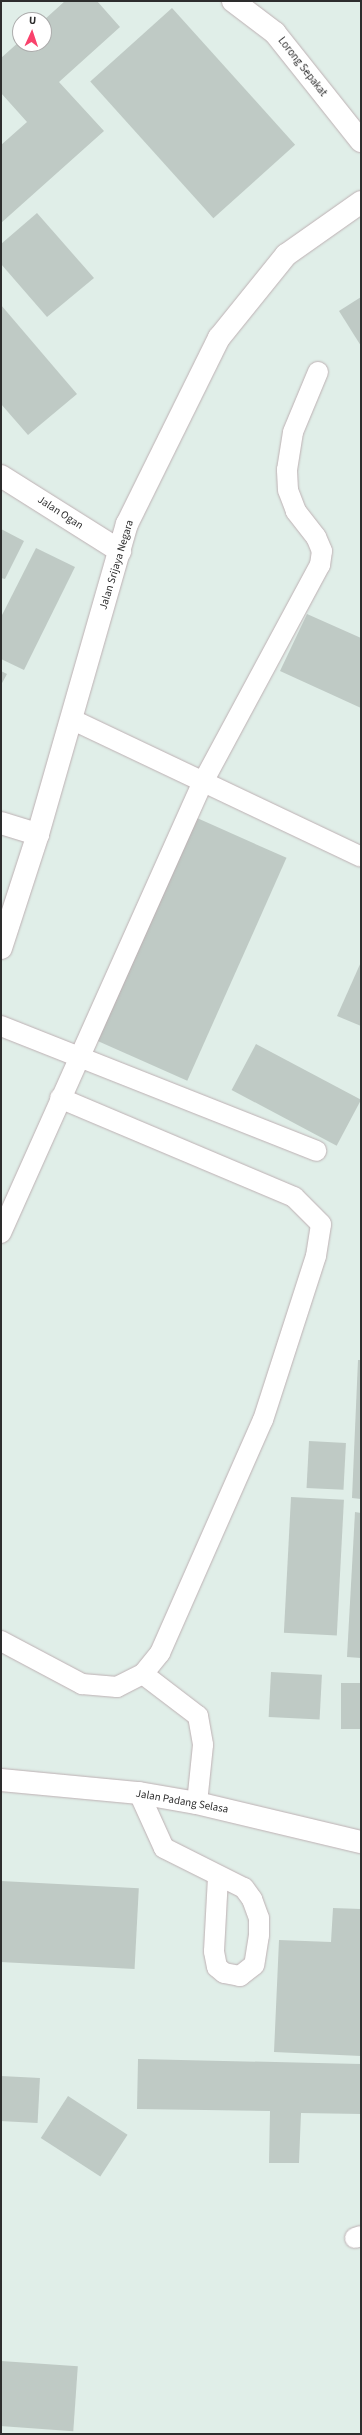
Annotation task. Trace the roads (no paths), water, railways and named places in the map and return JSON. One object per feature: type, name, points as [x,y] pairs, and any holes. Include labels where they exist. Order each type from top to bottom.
[{"type":"main road","name":"Lorong Sepakat","points":[[233,1],[275,34],[361,141]]},
{"type":"main road","name":"Jalan Srijaya Negara","points":[[1,948],[38,834],[127,524],[219,338],[286,255],[361,202]]},
{"type":"main road","name":"Jalan Ogan","points":[[1,476],[120,551]]},
{"type":"main road","points":[[1,823],[38,834]]},
{"type":"main road","name":"Jalan Padang Selasa","points":[[1,1780],[139,1793],[197,1803],[361,1842]]},
{"type":"lane","points":[[1,1233],[77,1058],[203,782],[322,558],[316,536],[296,512],[288,490],[287,470],[293,432],[318,372]]},
{"type":"lane","points":[[71,719],[361,857]]},
{"type":"lane","points":[[1,1026],[77,1058],[316,1151]]},
{"type":"lane","points":[[1,1641],[82,1684],[117,1687],[143,1674],[160,1653],[263,1420],[316,1256],[321,1224],[294,1196],[60,1098]]},
{"type":"lane","points":[[143,1674],[198,1716],[203,1745],[197,1803]]},
{"type":"lane","points":[[139,1793],[164,1848],[218,1876]]}]
